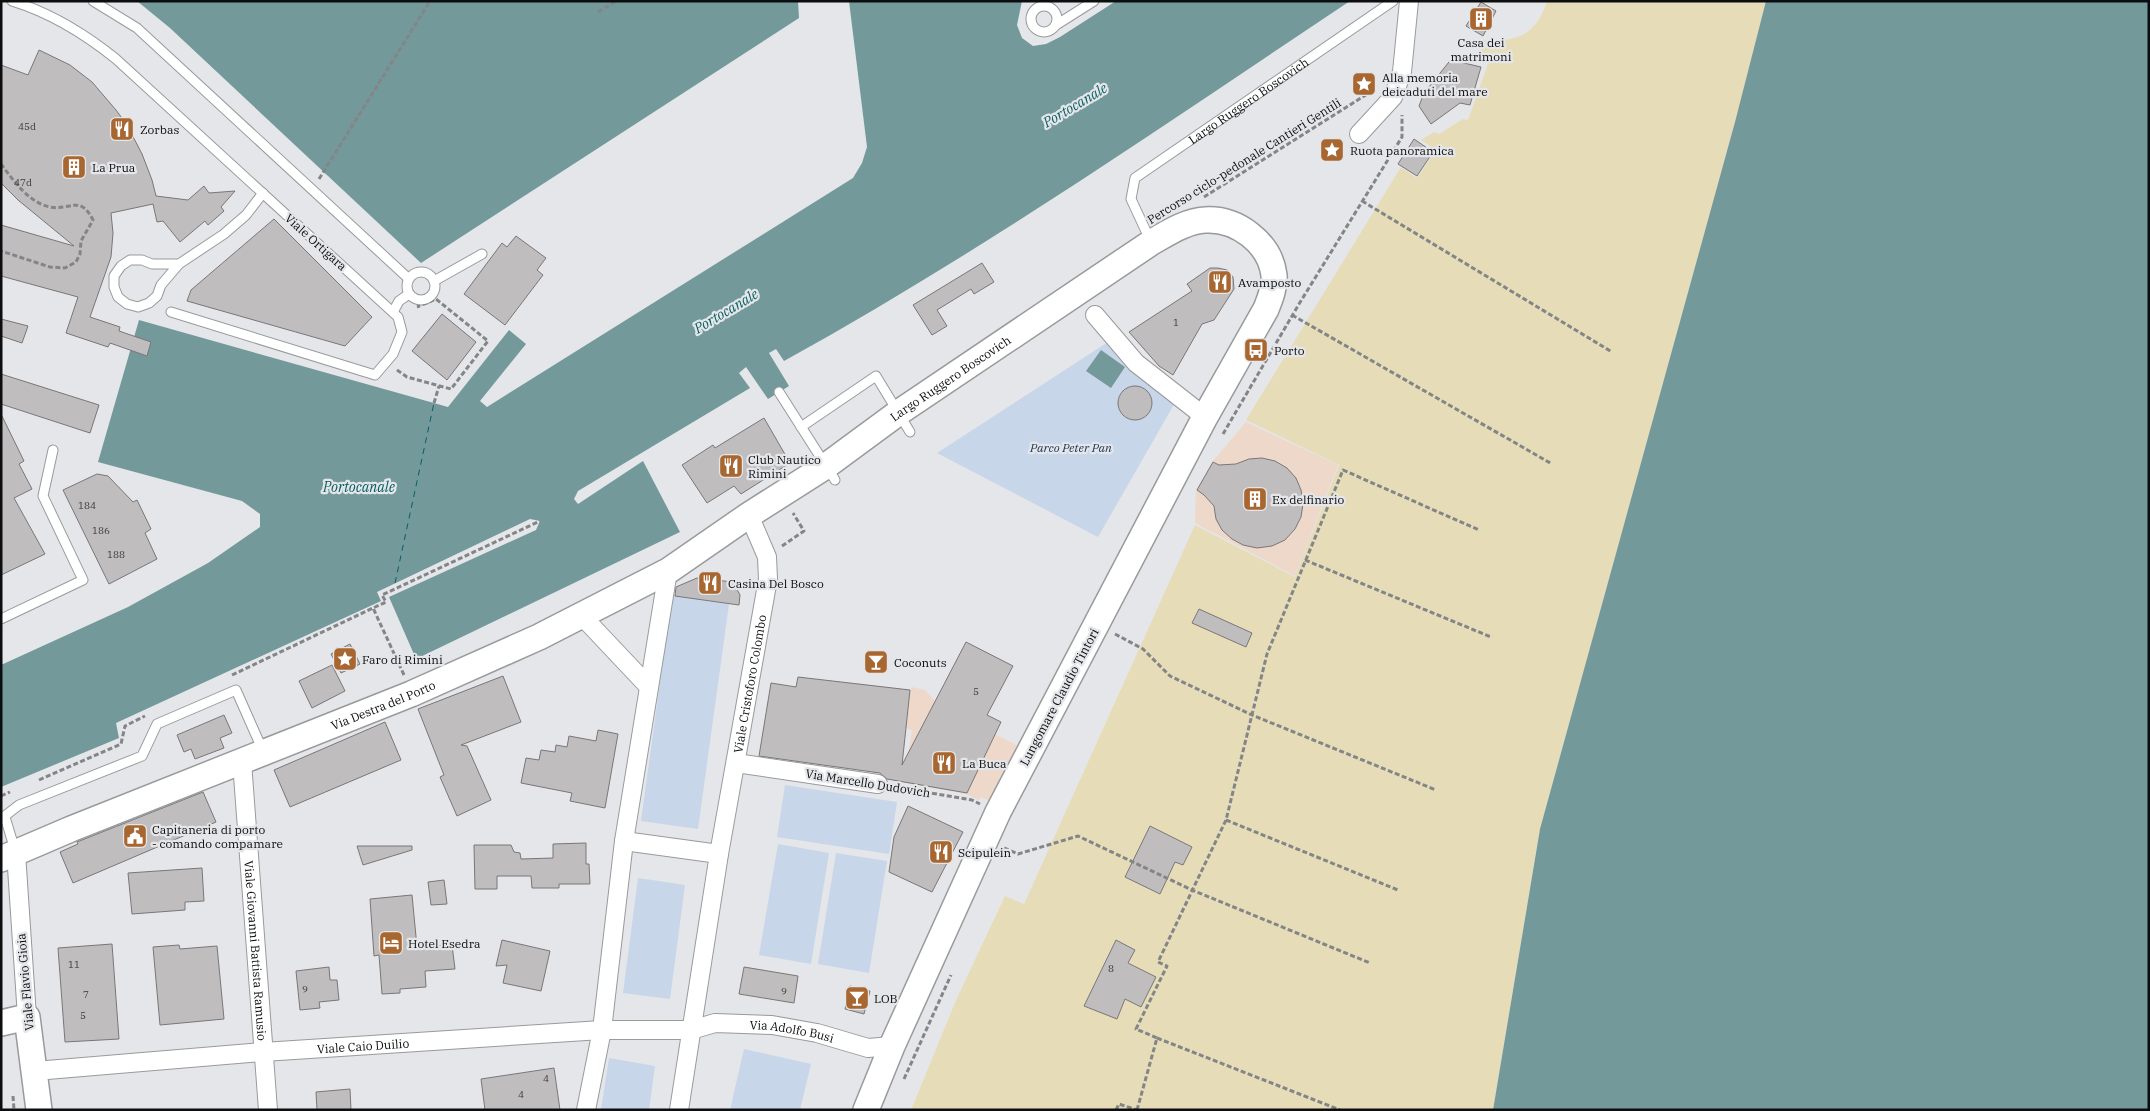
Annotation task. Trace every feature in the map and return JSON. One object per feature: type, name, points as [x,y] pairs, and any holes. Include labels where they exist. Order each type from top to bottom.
[{"type":"street","points":[[1359,134],[1393,97],[1402,72],[1409,1]]},
{"type":"street","name":"Largo Ruggero Boscovich","points":[[749,515],[830,473],[904,422],[1152,242],[1183,225],[1203,220],[1218,220],[1238,226],[1258,241],[1269,259],[1274,276],[1272,294]]},
{"type":"street","name":"Lungomare Claudio Tintori","points":[[866,1110],[892,1046],[998,812],[1110,631],[1205,417],[1262,319],[1272,294]]},
{"type":"street","points":[[1095,314],[1136,363],[1205,417]]},
{"type":"street","name":"Viale Cristoforo Colombo","points":[[679,1110],[719,854],[768,579],[767,557],[749,515]]},
{"type":"street","name":"Via Destra del Porto","points":[[8,856],[71,829],[411,694],[582,616],[668,571],[749,515]]},
{"type":"street","points":[[586,1110],[602,1030],[624,841],[668,571]]},
{"type":"street","points":[[582,616],[649,687]]},
{"type":"street","name":"Viale Giovanni Battista Ramusio","points":[[253,758],[264,1052],[268,1110]]},
{"type":"street","name":"Via Marcello Dudovich","points":[[736,763],[878,784]]},
{"type":"street","points":[[624,841],[719,854]]},
{"type":"street","name":"Viale Flavio Gioia","points":[[8,856],[39,1110]]},
{"type":"street","points":[[1,1023],[27,1017]]},
{"type":"street","name":"Via Adolfo Busi","points":[[691,1030],[715,1023],[772,1025],[817,1033],[868,1048],[892,1046]]},
{"type":"street","name":"Viale Caio Duilio","points":[[35,1071],[264,1052],[602,1030],[691,1030]]},
{"type":"lane","name":"Viale Ortigara","points":[[12,1],[56,20],[92,40],[143,83],[398,316],[402,332],[393,354],[387,362]]},
{"type":"lane","points":[[93,1],[137,28],[409,280]]},
{"type":"lane","points":[[1056,25],[1094,1]]},
{"type":"lane","name":"Largo Ruggero Boscovich","points":[[1152,242],[1131,199],[1136,178],[1393,1]]},
{"type":"lane","points":[[179,264],[152,264],[142,260],[130,260],[121,266],[114,276],[114,287],[118,297],[127,304],[138,307],[149,303],[157,296],[161,285],[179,264],[224,234],[246,215],[263,193]]},
{"type":"lane","points":[[434,281],[482,254]]},
{"type":"lane","points":[[423,272],[432,277],[434,281],[435,290],[430,298],[416,300],[409,294],[407,286],[414,274],[423,272]]},
{"type":"lane","points":[[393,312],[399,301],[409,294]]},
{"type":"lane","points":[[171,312],[375,375],[387,362]]},
{"type":"lane","points":[[801,427],[876,376],[904,422]]},
{"type":"lane","points":[[779,392],[830,473]]},
{"type":"lane","points":[[1,619],[83,580],[43,496],[53,450]]},
{"type":"lane","points":[[8,856],[3,818],[19,805],[142,756],[157,724],[236,690],[253,758]]},
{"type":"path","points":[[312,190],[430,1]]},
{"type":"path","points":[[598,12],[616,1]]},
{"type":"path","name":"Percorso ciclo-pedonale Cantieri Gentili","points":[[1203,198],[1402,72]]},
{"type":"path","points":[[1222,436],[1292,315],[1402,137],[1402,109]]},
{"type":"path","points":[[1,164],[20,189],[39,202],[51,208],[71,204],[81,206],[88,210],[93,220],[81,241],[80,254],[76,262],[65,268],[50,267],[1,251]]},
{"type":"path","points":[[1362,201],[1612,352]]},
{"type":"path","points":[[1292,315],[1552,464]]},
{"type":"path","points":[[387,362],[408,377],[452,389]]},
{"type":"path","points":[[434,403],[439,386]]},
{"type":"path","points":[[1340,1110],[1136,1029],[1166,966],[1158,962],[1226,820],[1268,654],[1304,560],[1343,470],[1479,530]]},
{"type":"path","points":[[411,694],[373,608],[386,602],[382,594],[540,521]]},
{"type":"path","points":[[767,557],[804,531]]},
{"type":"path","points":[[1304,560],[1491,637]]},
{"type":"path","points":[[395,583],[397,587]]},
{"type":"path","points":[[1110,631],[1143,649],[1170,676],[1252,714],[1436,790]]},
{"type":"path","name":"Via Marcello Dudovich","points":[[878,784],[972,800],[998,812]]},
{"type":"path","points":[[1226,820],[1398,890]]},
{"type":"path","points":[[1010,841],[1006,850],[1018,854],[1078,836],[1192,890],[1370,963]]},
{"type":"path","points":[[902,1084],[954,967]]},
{"type":"path","points":[[1116,1110],[1119,1104],[1137,1110],[1157,1038]]},
{"type":"shaded area","points":[[1246,422],[1338,465],[1295,576],[1195,523],[1196,490],[1213,461]]},
{"type":"shaded area","name":"La Buca","points":[[911,687],[925,690],[935,701],[934,703],[1022,748],[995,803],[981,797],[979,800],[966,794],[904,783],[912,730],[906,728]]},
{"type":"green space","name":"Parco Peter Pan","points":[[1111,340],[1176,401],[1098,537],[937,453]]},
{"type":"green space","points":[[672,595],[729,604],[698,829],[641,821]]},
{"type":"green space","points":[[785,785],[897,802],[889,854],[777,837]]},
{"type":"green space","points":[[778,844],[829,853],[811,964],[759,955]]},
{"type":"green space","points":[[836,853],[887,861],[869,973],[818,964]]},
{"type":"green space","points":[[638,878],[685,885],[670,999],[623,993]]},
{"type":"green space","points":[[744,1049],[811,1064],[800,1110],[730,1110]]},
{"type":"green space","points":[[609,1058],[655,1066],[649,1110],[601,1110]]},
{"type":"sand","points":[[1547,1],[1766,1],[1735,122],[1540,829],[1493,1110],[911,1110],[957,998],[1005,896],[1024,904],[1195,525],[1295,577],[1339,465],[1246,420],[1401,167],[1417,178],[1436,150],[1421,140],[1434,132],[1439,134],[1463,119],[1468,120],[1489,61],[1479,58],[1484,40],[1507,40],[1524,34],[1537,22],[1543,13]]},
{"type":"water","points":[[137,1],[798,1],[799,18],[421,263],[170,28]]},
{"type":"water","name":"Portocanale","points":[[849,1],[1022,1],[1017,25],[1022,38],[1033,46],[1046,44],[1060,37],[1116,1],[1350,1],[1071,187],[929,277],[784,361],[776,349],[769,353],[789,386],[768,399],[746,367],[739,373],[750,388],[578,491],[574,499],[578,504],[643,461],[680,532],[416,659],[389,597],[536,530],[540,521],[530,519],[377,592],[381,601],[116,723],[119,738],[1,787],[1,665],[128,607],[208,563],[260,527],[260,514],[242,501],[98,462],[139,320],[448,407],[509,330],[526,344],[480,401],[487,407],[853,178],[862,163],[867,147]]},
{"type":"water","points":[[1766,1],[2149,1],[2149,1110],[1493,1110],[1540,829],[1735,122]]},
{"type":"water","points":[[1101,350],[1125,367],[1111,388],[1086,371]]},
{"type":"building","name":"Casa dei matrimoni","points":[[1481,2],[1496,11],[1483,36],[1466,26]]},
{"type":"building","name":"La Prua","points":[[39,50],[70,65],[92,82],[116,110],[127,125],[142,154],[156,196],[188,200],[204,186],[209,193],[235,191],[221,207],[224,211],[208,225],[205,221],[180,242],[163,221],[157,222],[153,204],[111,213],[113,233],[111,257],[90,317],[120,327],[119,331],[151,342],[147,356],[110,343],[108,347],[66,333],[78,297],[1,276],[1,225],[74,246],[18,200],[1,183],[1,65],[28,75]]},
{"type":"building","points":[[1453,57],[1464,63],[1481,67],[1470,105],[1460,103],[1431,124],[1419,106],[1424,93]]},
{"type":"building","points":[[1414,139],[1433,152],[1417,176],[1398,164]]},
{"type":"building","points":[[274,219],[372,317],[345,346],[187,301],[191,290]]},
{"type":"building","points":[[516,236],[546,258],[537,270],[543,275],[505,325],[464,294],[502,243],[507,247]]},
{"type":"building","points":[[982,263],[994,282],[974,294],[971,289],[937,310],[947,326],[932,335],[913,305]]},
{"type":"building","points":[[1210,268],[1227,270],[1233,277],[1234,289],[1214,320],[1202,324],[1173,375],[1159,366],[1129,332],[1192,291],[1187,284]]},
{"type":"building","points":[[442,314],[476,342],[447,380],[412,351]]},
{"type":"building","points":[[1,319],[28,326],[22,343],[1,336]]},
{"type":"building","points":[[1,374],[99,405],[90,433],[1,404]]},
{"type":"building","points":[[1135,386],[1147,391],[1152,403],[1147,415],[1135,420],[1123,415],[1118,403],[1123,391]]},
{"type":"building","points":[[1,414],[24,461],[19,464],[32,489],[14,498],[45,554],[1,575]]},
{"type":"building","points":[[764,418],[790,463],[741,494],[734,486],[707,503],[682,465],[713,445],[715,448]]},
{"type":"building","name":"Ex delfinario","points":[[1262,458],[1275,461],[1287,468],[1296,478],[1301,490],[1303,504],[1301,517],[1295,529],[1285,540],[1272,546],[1257,548],[1243,545],[1232,539],[1222,530],[1216,519],[1214,506],[1197,490],[1213,462],[1219,465],[1236,464],[1249,459]]},
{"type":"building","points":[[97,474],[108,476],[133,502],[137,500],[151,529],[145,533],[157,559],[109,584],[63,490]]},
{"type":"building","points":[[697,578],[733,582],[740,595],[739,605],[675,596],[676,587]]},
{"type":"building","points":[[1199,609],[1252,633],[1246,647],[1192,623]]},
{"type":"building","points":[[966,642],[1013,666],[987,715],[1001,722],[967,793],[887,779],[880,773],[759,756],[771,683],[796,687],[798,677],[910,690],[902,765]]},
{"type":"building","points":[[350,644],[360,664],[341,673],[331,654]]},
{"type":"building","points":[[332,665],[345,691],[312,708],[299,681]]},
{"type":"building","points":[[503,676],[521,722],[461,745],[467,746],[491,800],[457,816],[440,777],[444,775],[418,709]]},
{"type":"building","points":[[224,715],[232,733],[220,738],[224,748],[195,759],[191,749],[184,752],[177,735]]},
{"type":"building","points":[[385,722],[401,760],[290,807],[274,770]]},
{"type":"building","points":[[598,730],[618,734],[605,808],[570,801],[572,793],[521,783],[526,758],[539,760],[541,750],[555,752],[556,745],[567,747],[569,736],[596,741]]},
{"type":"building","name":"Capitaneria di porto - comando compamare","points":[[203,792],[216,822],[73,883],[60,852],[78,844],[77,842]]},
{"type":"building","points":[[908,806],[963,832],[932,892],[889,872],[894,837]]},
{"type":"building","points":[[1150,826],[1192,847],[1183,865],[1175,862],[1160,894],[1125,877]]},
{"type":"building","points":[[586,843],[586,864],[589,864],[590,884],[559,884],[559,888],[532,888],[531,876],[497,876],[497,889],[475,889],[474,845],[511,845],[514,852],[520,853],[521,859],[553,858],[553,844]]},
{"type":"building","points":[[357,846],[412,846],[412,850],[363,865]]},
{"type":"building","points":[[202,868],[204,901],[185,902],[185,910],[132,914],[128,873]]},
{"type":"building","points":[[444,880],[447,904],[431,905],[428,882]]},
{"type":"building","name":"Hotel Esedra","points":[[412,895],[417,947],[452,945],[455,969],[425,971],[426,987],[400,989],[400,993],[382,994],[379,955],[374,956],[370,899]]},
{"type":"building","points":[[502,940],[550,951],[541,991],[503,983],[507,965],[496,966]]},
{"type":"building","points":[[1116,940],[1135,950],[1128,963],[1156,977],[1141,1007],[1125,999],[1117,1019],[1084,1006]]},
{"type":"building","points":[[112,944],[119,1039],[65,1042],[58,948]]},
{"type":"building","points":[[179,945],[180,949],[217,946],[224,1019],[160,1025],[153,947]]},
{"type":"building","points":[[329,967],[330,980],[337,980],[339,1000],[319,1002],[320,1008],[300,1010],[296,971]]},
{"type":"building","points":[[744,967],[798,976],[794,1003],[739,994]]},
{"type":"building","points":[[850,986],[870,991],[864,1014],[845,1009]]},
{"type":"building","points":[[554,1068],[560,1110],[485,1110],[481,1079]]},
{"type":"building","points":[[350,1089],[351,1110],[317,1110],[316,1092]]},
{"type":"ferry route","points":[[395,583],[434,403]]},
{"type":"place","name":"Casa dei matrimoni","points":[[1481,19]]},
{"type":"place","name":"Alla memoria deicaduti del mare","points":[[1364,84]]},
{"type":"place","name":"Zorbas","points":[[122,129]]},
{"type":"place","name":"Ruota panoramica","points":[[1332,150]]},
{"type":"place","name":"La Prua","points":[[74,167]]},
{"type":"place","name":"Avamposto","points":[[1220,282]]},
{"type":"place","name":"Porto","points":[[1256,350]]},
{"type":"place","name":"Club Nautico Rimini","points":[[731,466]]},
{"type":"place","name":"Ex delfinario","points":[[1255,499]]},
{"type":"place","name":"Casina Del Bosco","points":[[710,583]]},
{"type":"place","name":"Faro di Rimini","points":[[345,659]]},
{"type":"place","name":"Coconuts","points":[[876,662]]},
{"type":"place","name":"La Buca","points":[[944,763]]},
{"type":"place","name":"Capitaneria di porto - comando compamare","points":[[135,836]]},
{"type":"place","name":"Scipulein","points":[[941,852]]},
{"type":"place","name":"Hotel Esedra","points":[[391,943]]},
{"type":"place","name":"LOB","points":[[857,998]]}]
